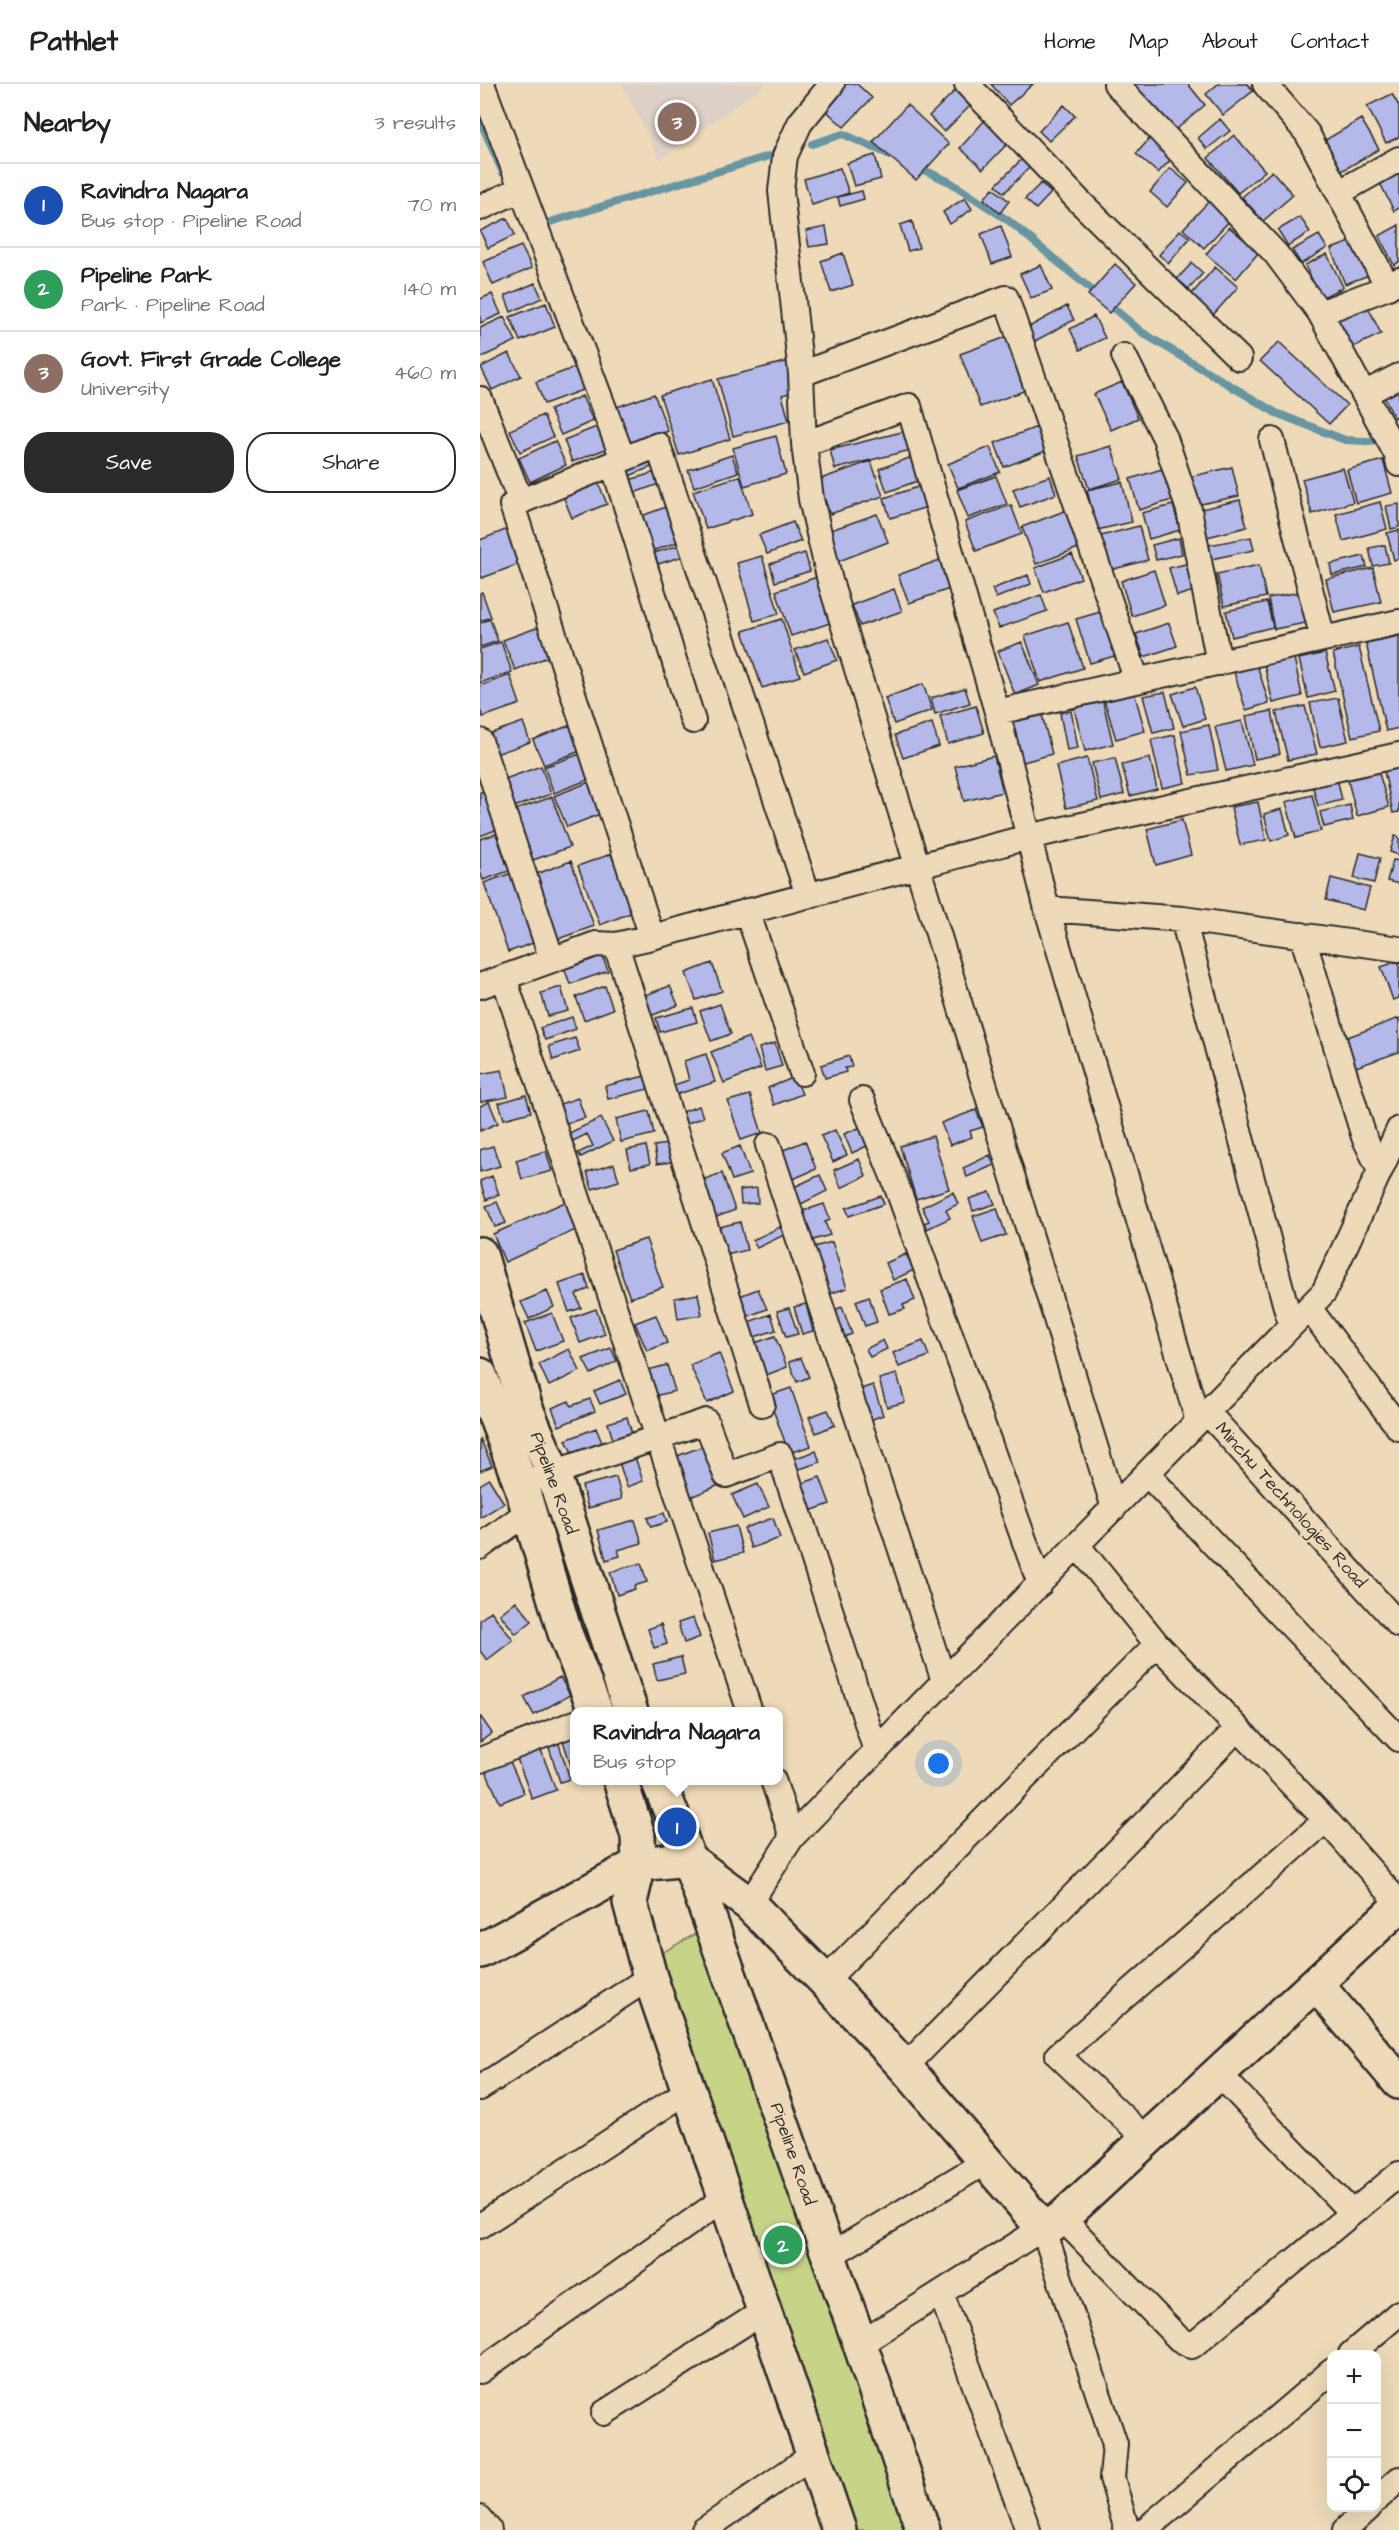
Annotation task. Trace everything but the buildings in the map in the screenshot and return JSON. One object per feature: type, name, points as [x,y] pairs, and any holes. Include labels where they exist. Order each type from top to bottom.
[{"type":"main road","name":"Pipeline Road","points":[[480,1254],[525,1406],[553,1473],[629,1707]]},
{"type":"main road","name":"Pipeline Road","points":[[480,1375],[486,1415],[524,1498],[565,1633],[594,1707]]},
{"type":"main road","points":[[622,1785],[638,1835],[639,1864],[630,1902],[650,1977],[838,2530]]},
{"type":"main road","name":"Pipeline Road","points":[[660,1785],[860,2344],[923,2530]]},
{"type":"main road","points":[[480,1951],[639,1864],[688,1859],[749,1904],[904,2067],[987,2161],[1053,2223],[1219,2074],[1399,1904]]},
{"type":"main road","points":[[1316,1984],[1399,2082]]},
{"type":"street","points":[[482,84],[618,461],[693,721]]},
{"type":"street","points":[[832,84],[800,123],[785,156],[782,174],[783,210],[801,374],[804,444],[819,541],[916,866],[1114,1508]]},
{"type":"street","points":[[967,84],[1078,200],[1239,358]]},
{"type":"street","points":[[1116,84],[1276,254],[1320,313],[1397,458]]},
{"type":"street","points":[[1265,84],[1307,133],[1394,284],[1320,313]]},
{"type":"street","points":[[1340,192],[1399,159]]},
{"type":"street","points":[[480,208],[521,189]]},
{"type":"street","points":[[801,374],[1006,298],[1137,681]]},
{"type":"street","points":[[1124,356],[1165,438],[1189,510],[1219,663]]},
{"type":"street","points":[[1364,394],[1399,376]]},
{"type":"street","points":[[480,399],[521,502]]},
{"type":"street","points":[[804,444],[909,406],[997,712],[1047,909],[1203,1417]]},
{"type":"street","points":[[1272,440],[1323,639]]},
{"type":"street","points":[[652,938],[512,506],[658,445],[808,895]]},
{"type":"street","points":[[997,712],[1399,622]]},
{"type":"street","points":[[480,741],[552,960]]},
{"type":"street","points":[[480,986],[596,944],[616,945],[652,938],[1028,837],[1399,756]]},
{"type":"street","points":[[1047,909],[1183,919],[1399,949]]},
{"type":"street","points":[[747,911],[802,1073]]},
{"type":"street","points":[[1183,919],[1291,1326]]},
{"type":"street","points":[[1302,935],[1364,1137],[1380,1170]]},
{"type":"street","points":[[616,945],[762,1404]]},
{"type":"street","points":[[504,978],[748,1707]]},
{"type":"street","points":[[862,1100],[894,1179],[1040,1584]]},
{"type":"street","points":[[749,1904],[792,1837],[1324,1292],[1399,1129]]},
{"type":"street","points":[[768,1145],[944,1681]]},
{"type":"street","points":[[1309,1308],[1399,1428]]},
{"type":"street","name":"Minchu Technologies Road","points":[[1203,1417],[1399,1625]]},
{"type":"street","points":[[480,1547],[524,1498],[553,1473],[706,1420],[726,1475],[780,1455],[876,1751]]},
{"type":"street","points":[[1147,1474],[1399,1739]]},
{"type":"street","points":[[1077,1545],[1157,1644],[1326,1820],[1399,1904]]},
{"type":"street","points":[[825,1982],[1157,1644]]},
{"type":"street","points":[[480,1760],[570,1725]]},
{"type":"street","points":[[904,2067],[1238,1728]]},
{"type":"street","points":[[775,1785],[792,1837]]},
{"type":"street","points":[[1147,2140],[1058,2055],[1326,1820]]},
{"type":"street","points":[[480,2088],[650,1977]]},
{"type":"street","points":[[1219,2074],[1352,2213]]},
{"type":"street","points":[[480,2226],[689,2090]]},
{"type":"street","points":[[828,2256],[987,2161]]},
{"type":"street","points":[[1053,2223],[1179,2339],[1192,2346],[1399,2174]]},
{"type":"street","points":[[480,2371],[725,2198]]},
{"type":"street","points":[[860,2344],[1053,2223]]},
{"type":"street","points":[[1053,2223],[1115,2444],[1112,2478],[1127,2530]]},
{"type":"street","points":[[941,2293],[1028,2530]]},
{"type":"street","points":[[604,2413],[764,2311]]},
{"type":"street","points":[[1357,2350],[1399,2313]]},
{"type":"street","points":[[1145,2530],[1327,2375]]},
{"type":"street","points":[[704,2530],[813,2455]]},
{"type":"street","points":[[1381,2496],[1399,2479]]},
{"type":"street","points":[[1345,2530],[1365,2512]]},
{"type":"street","points":[[480,2517],[489,2530]]},
{"type":"shaded area","points":[[622,84],[766,84],[660,160]]},
{"type":"green space","points":[[709,1926],[915,2530],[847,2530],[651,1959]]},
{"type":"waterway","points":[[480,120],[503,173]]},
{"type":"waterway","points":[[812,144],[843,134],[895,157]]},
{"type":"waterway","points":[[537,226],[769,156]]},
{"type":"waterway","points":[[917,167],[950,182],[1009,221],[1143,333],[1276,413],[1345,440],[1386,442]]},
{"type":"place","name":"Govt. First Grade College","points":[[677,122]]},
{"type":"place","name":"Ravindra Nagara","points":[[677,1827]]},
{"type":"place","name":"Pipeline Park","points":[[783,2245]]}]
